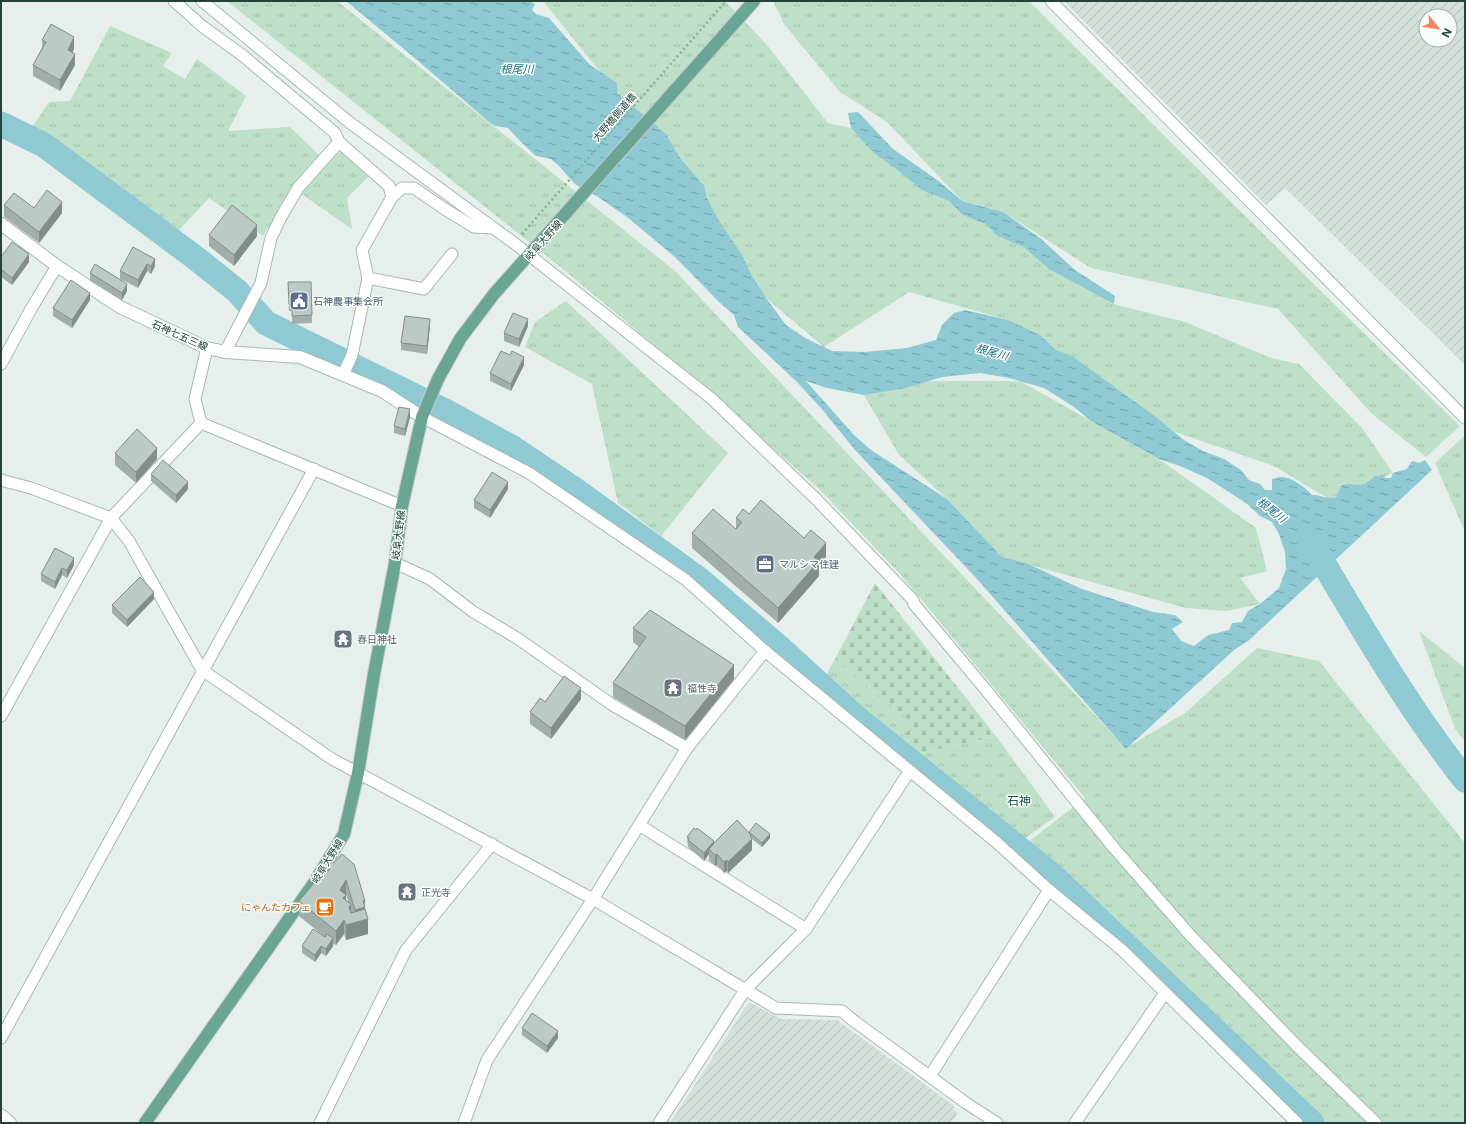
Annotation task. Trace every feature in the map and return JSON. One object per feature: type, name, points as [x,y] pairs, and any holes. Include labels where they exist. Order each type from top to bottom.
[{"type":"main road","name":"岐阜大野線","points":[[145,1123],[314,883],[344,834],[358,773],[374,674],[395,564],[402,506],[423,414],[431,393],[460,340],[494,294],[540,244],[754,1]]},
{"type":"main road","name":"石神七五三線","points":[[1,224],[57,266],[120,307],[207,348],[225,352],[300,357],[344,372],[423,414]]},
{"type":"main road","points":[[1,1115],[10,1123]]},
{"type":"street","points":[[174,1],[202,26],[242,55],[335,133],[339,142],[389,186],[392,197]]},
{"type":"street","points":[[202,1],[349,122],[514,243],[712,399],[816,499],[913,600],[914,604],[1114,848],[1190,935],[1296,1045],[1376,1123]]},
{"type":"street","points":[[1051,1],[1465,418]]},
{"type":"street","points":[[225,352],[260,283],[271,238],[281,217],[298,188],[339,142]]},
{"type":"street","points":[[344,372],[352,355],[368,278],[362,250],[392,197],[402,188],[414,188],[474,227],[492,228]]},
{"type":"street","points":[[368,278],[424,289],[452,254]]},
{"type":"street","points":[[1,364],[29,312],[57,266]]},
{"type":"street","points":[[201,423],[195,399],[207,348]]},
{"type":"street","points":[[423,414],[529,473],[686,580],[765,652],[909,772],[996,842],[1049,890],[1122,950],[1297,1123]]},
{"type":"street","points":[[201,423],[402,506]]},
{"type":"street","points":[[1,716],[111,518],[201,423]]},
{"type":"street","points":[[1,1038],[202,670],[314,469]]},
{"type":"street","points":[[1,480],[31,488],[111,518],[129,541],[202,670],[332,759],[593,899],[776,1008],[842,1011],[997,1123]]},
{"type":"street","points":[[395,564],[430,579],[472,611],[517,638],[611,704],[687,748]]},
{"type":"street","points":[[464,1123],[487,1060],[593,899],[687,748],[765,652]]},
{"type":"street","points":[[659,1123],[744,990],[806,928],[909,772]]},
{"type":"street","points":[[639,825],[806,928]]},
{"type":"street","points":[[320,1123],[406,950],[492,844]]},
{"type":"street","points":[[930,1076],[1049,890]]},
{"type":"street","points":[[1080,1121],[1165,993]]},
{"type":"path","name":"大野橋側道橋","points":[[514,243],[726,1]]},
{"type":"shaded area","points":[[1064,1],[1465,1],[1465,365],[1285,188],[1266,205]]},
{"type":"shaded area","points":[[749,1002],[781,1019],[837,1020],[953,1105],[957,1114],[951,1123],[670,1123]]},
{"type":"green space","points":[[227,1],[337,1],[675,271],[1126,748],[1185,713],[1257,648],[1319,661],[1465,843],[1465,1123],[1317,1123],[1195,1001],[1027,843],[1085,798],[901,575],[820,490],[700,383],[558,265]]},
{"type":"green space","points":[[543,1],[725,1],[767,45],[828,123],[851,128],[1114,304],[1185,322],[1271,358],[1299,364],[1362,428],[1393,473],[1329,499],[1274,466],[1175,432],[1008,320],[909,292],[824,347],[766,298],[600,72]]},
{"type":"green space","points":[[773,1],[1029,1],[1332,302],[1460,426],[1426,457],[1372,414],[1278,309],[1091,268],[1003,212],[962,201],[887,122],[840,92],[784,24]]},
{"type":"green space","points":[[110,26],[172,53],[163,66],[185,79],[197,59],[246,96],[228,131],[290,127],[327,163],[341,151],[368,177],[347,198],[352,229],[293,188],[263,236],[209,198],[179,230],[32,127],[49,102],[70,101]]},
{"type":"green space","points":[[566,301],[728,453],[661,536],[618,503],[592,384],[525,347],[535,322]]},
{"type":"green space","points":[[929,381],[1020,381],[1159,459],[1256,528],[1267,571],[1240,578],[1260,604],[1227,611],[1186,608],[1002,557],[947,499],[899,455],[864,395]]},
{"type":"green space","points":[[1465,435],[1465,532],[1435,463]]},
{"type":"green space","points":[[875,583],[996,736],[914,755],[898,742],[914,724],[835,659]]},
{"type":"green space","points":[[1419,631],[1465,668],[1465,741],[1455,729]]},
{"type":"green space","points":[[835,659],[914,724],[914,755],[996,736],[1055,817],[1017,844],[822,682]]},
{"type":"water","points":[[346,1],[530,1],[535,4],[532,10],[536,14],[549,18],[590,65],[617,83],[617,93],[666,134],[680,158],[704,186],[706,196],[716,216],[742,255],[752,276],[766,298],[786,325],[805,338],[832,351],[865,352],[907,348],[936,340],[942,325],[954,313],[965,310],[1008,320],[1040,335],[1056,350],[1072,356],[1156,417],[1184,440],[1203,451],[1224,459],[1241,470],[1249,480],[1260,484],[1265,490],[1272,490],[1272,479],[1282,477],[1298,483],[1312,495],[1332,498],[1336,497],[1342,485],[1364,484],[1371,480],[1374,476],[1384,475],[1385,478],[1391,478],[1393,473],[1407,469],[1412,461],[1419,463],[1425,460],[1432,470],[1248,641],[1234,650],[1126,749],[978,580],[855,450],[821,408],[797,382],[738,327],[734,315],[719,302],[675,257],[627,217],[598,197],[575,184],[551,159],[536,156],[508,128],[495,126],[489,122]],"holes":[[[980,373],[1009,378],[1044,388],[1074,407],[1091,421],[1159,459],[1180,466],[1207,478],[1246,503],[1260,516],[1272,522],[1279,534],[1285,552],[1286,569],[1279,588],[1260,604],[1248,611],[1242,622],[1232,623],[1229,630],[1208,635],[1194,646],[1181,641],[1172,629],[1183,622],[1175,615],[1153,612],[1082,589],[1026,563],[1002,557],[947,499],[871,450],[854,435],[806,381],[827,388],[864,395],[906,388],[942,377]]]},
{"type":"water","points":[[858,112],[893,149],[940,182],[962,201],[1003,212],[1040,238],[1075,270],[1115,296],[1114,304],[1049,269],[1024,247],[998,236],[986,224],[963,215],[949,201],[922,190],[873,152],[851,128],[848,113]]},
{"type":"building","points":[[51,24],[74,37],[68,50],[75,54],[60,80],[33,65],[46,42],[42,40]]},
{"type":"building","points":[[47,190],[62,202],[39,232],[4,205],[14,193],[34,208]]},
{"type":"building","points":[[232,205],[257,225],[234,255],[209,235]]},
{"type":"building","points":[[12,242],[29,254],[12,278],[1,269],[1,257]]},
{"type":"building","points":[[133,247],[155,259],[151,266],[147,264],[138,280],[120,271]]},
{"type":"building","points":[[95,264],[127,284],[122,293],[90,273]]},
{"type":"building","points":[[71,280],[90,293],[72,320],[53,308]]},
{"type":"building","name":"石神農事集会所","points":[[288,282],[311,282],[312,315],[292,316],[292,304],[289,304]]},
{"type":"building","points":[[513,313],[528,319],[519,339],[504,333]]},
{"type":"building","points":[[405,316],[430,319],[427,346],[401,343]]},
{"type":"building","points":[[501,351],[510,355],[512,351],[524,357],[511,384],[490,373]]},
{"type":"building","points":[[399,407],[410,409],[405,429],[394,426]]},
{"type":"building","points":[[137,429],[157,448],[136,472],[115,453]]},
{"type":"building","points":[[163,460],[188,482],[176,495],[151,474]]},
{"type":"building","points":[[492,472],[508,482],[490,510],[474,500]]},
{"type":"building","name":"マルシマ住建","points":[[761,500],[804,538],[811,530],[826,543],[814,557],[819,561],[778,608],[692,533],[713,509],[736,529],[742,522],[736,518],[743,509],[749,514]]},
{"type":"building","points":[[55,548],[74,558],[67,570],[62,568],[55,582],[41,574]]},
{"type":"building","points":[[140,577],[154,592],[127,620],[112,605]]},
{"type":"building","name":"福性寺","points":[[650,610],[734,665],[685,726],[613,683],[646,637],[633,628]]},
{"type":"building","points":[[564,676],[581,688],[551,728],[530,712],[540,698],[545,702]]},
{"type":"building","points":[[737,820],[751,835],[750,836],[752,839],[728,862],[727,860],[724,862],[717,854],[715,855],[709,849]]},
{"type":"building","points":[[756,823],[770,834],[762,843],[749,832]]},
{"type":"building","points":[[694,828],[696,830],[697,828],[714,841],[704,853],[688,840],[689,838],[687,837]]},
{"type":"building","name":"にゃんたカフェ","points":[[342,854],[354,864],[365,901],[363,901],[365,907],[355,910],[346,880],[340,890],[346,895],[343,898],[351,904],[349,907],[351,913],[365,909],[368,919],[346,925],[344,920],[336,931],[299,901],[324,872],[326,874],[330,869],[328,867],[332,861],[334,863]]},
{"type":"building","points":[[313,929],[325,937],[327,934],[333,938],[326,949],[321,946],[315,955],[302,946]]},
{"type":"building","points":[[532,1013],[558,1031],[547,1046],[522,1028]]},
{"type":"waterway","points":[[1,124],[44,145],[197,259],[237,291],[266,323],[447,412],[513,448],[571,487],[700,580],[780,648],[853,715],[1052,875],[1312,1123]]},
{"type":"waterway","name":"根尾川","points":[[1309,539],[1364,632],[1423,722],[1465,780]]},
{"type":"place","name":"石神農事集会所","points":[[299,301]]},
{"type":"place","name":"マルシマ住建","points":[[765,564]]},
{"type":"place","name":"春日神社","points":[[343,639]]},
{"type":"place","name":"福性寺","points":[[673,688]]},
{"type":"place","name":"正光寺","points":[[407,892]]},
{"type":"place","name":"にゃんたカフェ","points":[[325,907]]},
{"type":"district","name":"石神","points":[[1019,801]]}]
